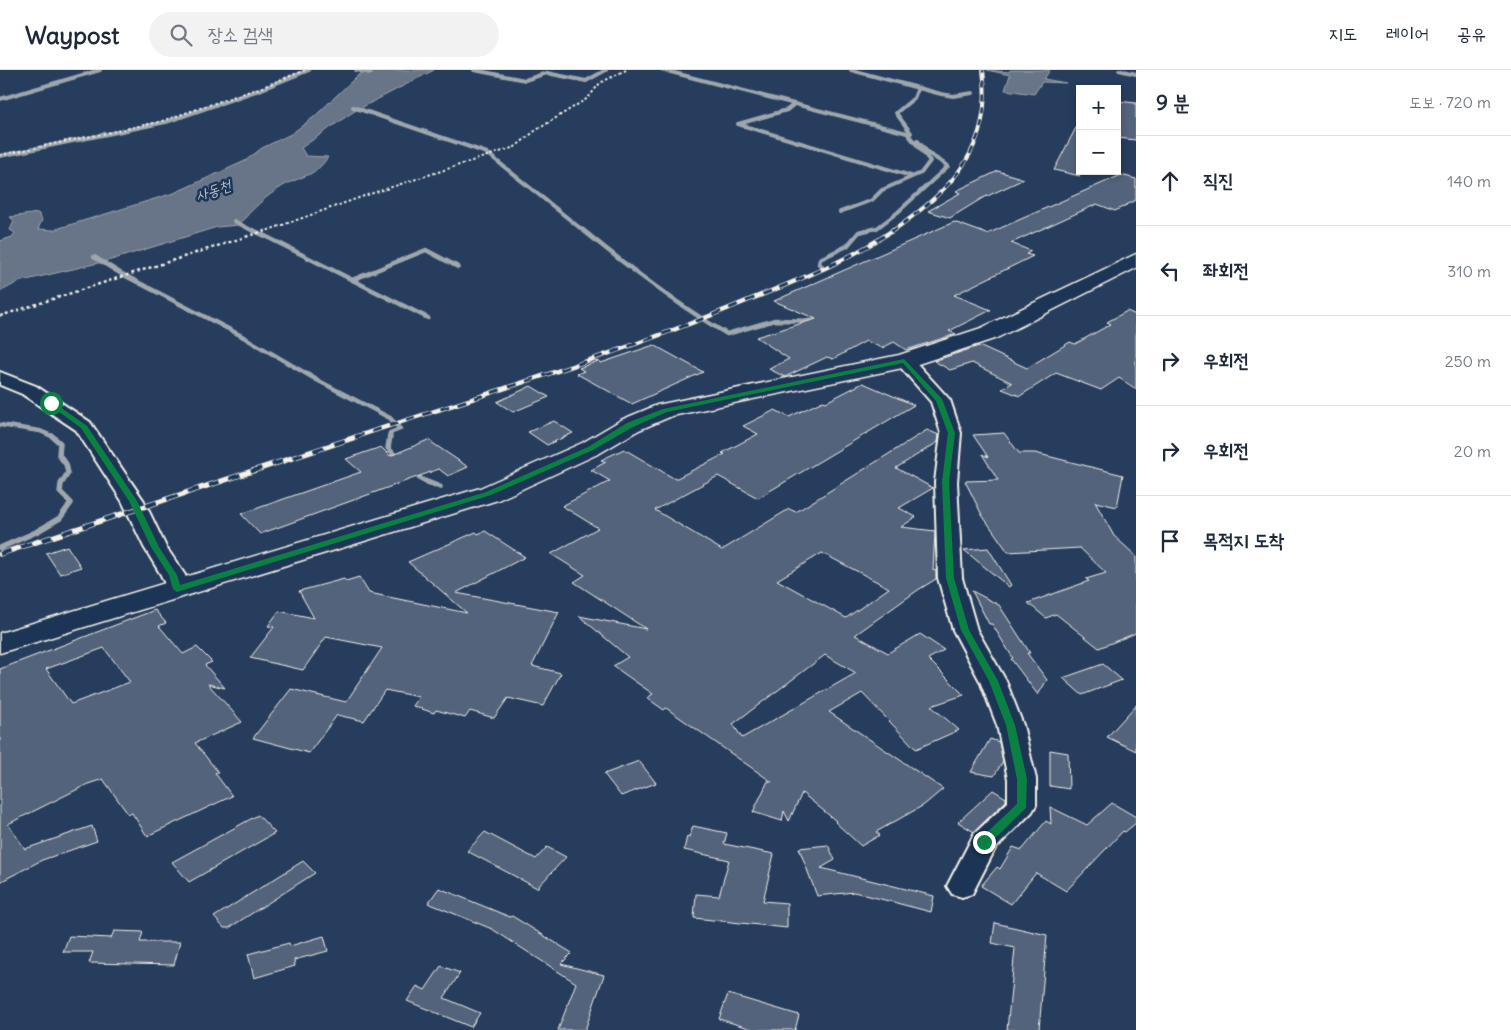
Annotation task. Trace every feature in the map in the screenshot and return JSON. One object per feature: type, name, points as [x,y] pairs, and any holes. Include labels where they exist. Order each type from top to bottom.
[{"type":"main road","points":[[0,643],[488,494],[591,448],[630,425],[665,410],[904,361],[989,333],[1136,260]]},
{"type":"street","points":[[904,361],[940,400],[952,433],[946,482],[950,578],[965,630],[993,681],[1010,725],[1022,779],[1022,805],[984,842],[962,886]]},
{"type":"street","points":[[0,378],[29,390],[83,426],[133,501],[155,547],[173,575],[177,589]]},
{"type":"path","points":[[0,155],[159,122],[265,86],[305,70]]},
{"type":"path","points":[[0,316],[250,236],[367,195],[515,147],[535,131],[588,98],[600,83],[626,70]]},
{"type":"water","name":"사동천","points":[[367,70],[434,70],[353,112],[301,148],[306,156],[328,157],[313,172],[290,182],[271,194],[254,208],[239,225],[217,227],[111,260],[18,282],[0,292],[0,241],[12,237],[15,233],[10,230],[14,221],[10,217],[38,213],[42,220],[38,229],[53,230],[174,193],[245,161],[262,148],[291,134],[314,117],[356,77]]},
{"type":"water","points":[[987,70],[1009,72],[1010,70],[1050,70],[1044,79],[1066,83],[1042,82],[1034,94],[1005,90],[1010,75]]},
{"type":"building","points":[[1121,101],[1136,103],[1136,140],[1121,138]]},
{"type":"building","points":[[1076,128],[1076,175],[1080,176],[1054,170]]},
{"type":"building","points":[[998,171],[1024,179],[981,199],[950,218],[928,211],[960,193],[956,191]]},
{"type":"building","points":[[1121,175],[1136,179],[1136,200],[1115,211],[1097,204],[1011,243],[1031,251],[1026,254],[1033,256],[954,295],[991,310],[949,331],[956,334],[906,350],[894,342],[882,348],[866,341],[833,359],[827,357],[785,377],[769,369],[789,359],[756,337],[816,319],[774,301],[954,222],[987,234]]},
{"type":"building","points":[[1127,311],[1136,315],[1136,389],[1119,378],[1101,390],[1056,373],[1020,396],[1002,389],[1012,383],[972,363],[950,370],[934,361],[979,346],[1027,368],[1070,342],[1075,344],[1111,324],[1107,322]]},
{"type":"building","points":[[654,345],[703,372],[632,404],[577,374],[584,371],[579,368],[598,361],[601,363]]},
{"type":"building","points":[[863,383],[914,405],[758,498],[718,476],[655,510],[722,550],[789,509],[796,512],[927,430],[939,435],[938,442],[896,468],[933,488],[899,508],[916,517],[901,527],[935,531],[933,570],[936,571],[936,579],[855,635],[888,653],[920,634],[944,650],[928,659],[964,695],[931,706],[959,730],[916,749],[862,693],[829,712],[943,789],[924,805],[876,832],[880,835],[861,846],[836,821],[802,793],[789,821],[784,811],[782,821],[753,812],[768,781],[772,782],[666,708],[664,710],[647,698],[653,694],[613,666],[628,657],[579,616],[646,629],[574,582],[585,575],[551,554],[598,528],[562,506],[610,481],[591,470],[606,462],[601,460],[624,449],[675,479],[725,454],[722,453],[758,434],[743,426],[775,410],[789,417],[823,401],[826,402]],"holes":[[[822,553],[889,588],[846,618],[777,580]],[[825,655],[856,673],[742,738],[733,724]]]},
{"type":"building","points":[[531,386],[549,397],[513,412],[497,402]]},
{"type":"building","points":[[554,421],[573,433],[547,445],[528,432]]},
{"type":"building","points":[[1004,433],[1019,453],[1035,453],[1123,475],[1117,507],[1095,502],[1114,536],[1136,556],[1136,633],[1099,648],[1056,614],[1046,618],[1028,603],[1089,581],[1086,579],[1106,573],[1080,548],[1008,552],[982,515],[965,481],[998,480],[982,454],[988,457],[973,435]]},
{"type":"building","points":[[428,440],[468,467],[448,476],[439,469],[260,534],[241,514],[361,472],[346,459],[381,447],[390,456]]},
{"type":"building","points":[[485,531],[525,557],[456,593],[559,612],[532,666],[561,673],[543,706],[508,698],[494,718],[470,711],[465,718],[436,710],[434,713],[413,706],[419,697],[385,690],[364,721],[337,715],[309,753],[253,738],[291,689],[346,702],[382,648],[326,637],[303,670],[250,658],[274,627],[268,626],[279,611],[314,618],[299,591],[359,577],[369,593],[467,613],[408,562],[476,532],[478,534]]},
{"type":"building","points":[[67,546],[81,567],[60,574],[46,553]]},
{"type":"building","points":[[988,548],[1011,585],[1009,587],[964,550]]},
{"type":"building","points":[[972,591],[999,605],[1030,653],[1027,653],[1047,680],[1038,695],[1011,659],[1013,658],[992,624],[989,624]]},
{"type":"building","points":[[155,610],[166,623],[159,626],[183,654],[197,647],[212,662],[205,665],[225,688],[208,684],[242,722],[195,743],[218,772],[215,773],[232,796],[147,836],[132,813],[128,814],[103,779],[88,784],[8,824],[25,849],[92,826],[97,841],[42,860],[0,882],[0,669]],"holes":[[[104,648],[130,682],[71,704],[46,669]]]},
{"type":"building","points":[[1103,664],[1122,680],[1082,695],[1063,678]]},
{"type":"building","points":[[1136,705],[1136,751],[1107,737]]},
{"type":"building","points":[[990,739],[999,742],[1003,761],[994,776],[971,772]]},
{"type":"building","points":[[1050,750],[1068,753],[1069,789],[1050,786]]},
{"type":"building","points":[[639,761],[656,783],[621,796],[604,774]]},
{"type":"building","points":[[993,790],[1006,798],[1006,801],[974,832],[958,822]]},
{"type":"building","points":[[1112,803],[1136,817],[1136,823],[1125,832],[1123,831],[1066,891],[1036,873],[1011,904],[981,886],[997,867],[1000,869],[1013,847],[1022,850],[1046,821],[1051,824],[1050,807],[1087,825]]},
{"type":"building","points":[[258,815],[275,833],[189,882],[172,862]]},
{"type":"building","points":[[693,826],[727,833],[724,844],[774,854],[763,901],[787,903],[787,928],[694,918],[696,894],[719,896],[729,860],[684,850],[687,836],[689,837]]},
{"type":"building","points":[[485,832],[536,859],[547,847],[566,857],[537,888],[467,851]]},
{"type":"building","points":[[828,845],[835,860],[821,868],[934,896],[931,912],[854,892],[817,896],[799,848]]},
{"type":"building","points":[[303,861],[315,873],[229,928],[224,928],[214,917]]},
{"type":"building","points":[[439,888],[510,917],[512,916],[572,953],[561,964],[604,975],[585,1030],[558,1030],[576,983],[492,929],[428,903]]},
{"type":"building","points":[[995,923],[1047,935],[1039,1030],[1007,1030],[1015,948],[992,943]]},
{"type":"building","points":[[114,931],[143,932],[140,942],[180,942],[174,965],[89,963],[93,952],[63,952],[69,936],[111,938]]},
{"type":"building","points":[[324,936],[328,951],[294,960],[295,966],[254,978],[248,954],[289,943],[290,946]]},
{"type":"building","points":[[441,966],[460,973],[444,998],[480,1013],[471,1027],[407,1001],[417,986],[425,990]]},
{"type":"building","points":[[728,994],[799,1015],[795,1030],[755,1030],[719,1019]]},
{"type":"waterway","points":[[0,99],[100,70]]},
{"type":"waterway","points":[[0,156],[166,122],[262,89],[309,70]]},
{"type":"waterway","points":[[356,70],[371,73]]},
{"type":"waterway","points":[[474,70],[525,80],[547,73],[586,81],[606,70]]},
{"type":"waterway","points":[[663,70],[907,133],[930,161],[921,173],[882,190],[872,200],[840,212]]},
{"type":"waterway","points":[[851,70],[941,94],[953,96],[973,93]]},
{"type":"waterway","points":[[1119,70],[1136,74]]},
{"type":"waterway","points":[[911,133],[896,113],[914,98],[918,88]]},
{"type":"waterway","points":[[793,105],[787,110],[738,124],[911,176]]},
{"type":"waterway","points":[[353,107],[487,153],[585,232]]},
{"type":"waterway","points":[[860,232],[877,228],[898,212],[948,166],[929,154],[917,140]]},
{"type":"waterway","points":[[234,221],[255,232]]},
{"type":"waterway","points":[[253,230],[352,280]]},
{"type":"waterway","points":[[583,230],[653,285],[727,334],[775,320],[817,321]]},
{"type":"waterway","points":[[822,266],[819,264],[820,259],[847,246],[859,232],[866,230]]},
{"type":"waterway","points":[[352,280],[426,250],[458,267]]},
{"type":"waterway","points":[[94,257],[120,273],[240,335],[317,380],[390,418],[400,429],[390,433],[389,437]]},
{"type":"waterway","points":[[352,280],[428,318]]},
{"type":"waterway","points":[[0,425],[40,431],[52,436]]},
{"type":"waterway","points":[[0,548],[36,532],[60,518],[71,503],[60,492],[61,484],[68,473],[66,464],[59,455],[60,443],[52,436]]},
{"type":"waterway","points":[[390,436],[388,448],[398,459]]},
{"type":"waterway","points":[[413,472],[422,480],[440,487]]},
{"type":"railway","points":[[891,232],[932,200],[964,164],[975,144],[982,122],[985,97],[983,70]]},
{"type":"railway","points":[[355,437],[551,373],[696,321],[820,270],[857,252],[893,230]]},
{"type":"railway","points":[[0,554],[359,436]]},
{"type":"route","points":[[51,403],[83,426],[133,501],[155,547],[173,575],[177,589],[488,494],[591,448],[630,425],[665,410],[904,361],[940,400],[952,433],[946,482],[950,578],[965,630],[993,681],[1010,725],[1022,779],[1022,805],[984,842]]}]
